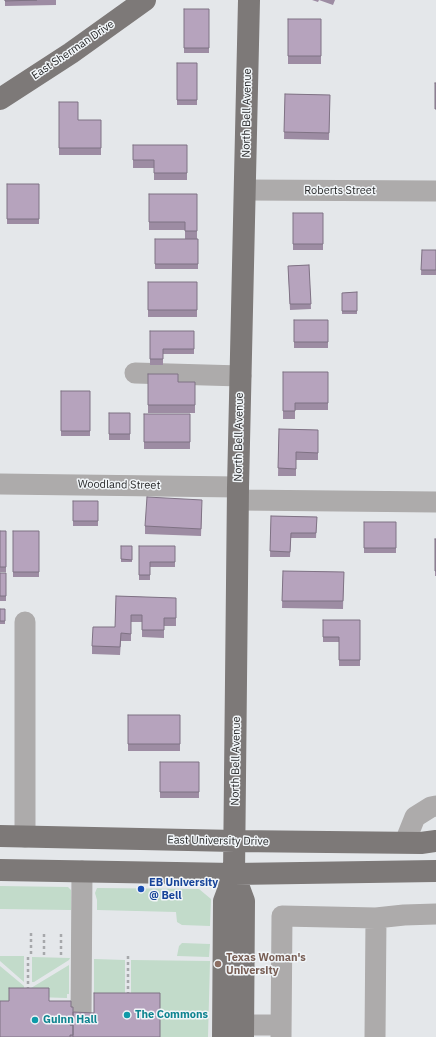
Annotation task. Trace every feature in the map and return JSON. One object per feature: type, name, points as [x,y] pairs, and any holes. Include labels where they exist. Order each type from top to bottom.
[{"type":"main road","name":"East Sherman Drive","points":[[0,99],[71,53],[146,0]]},
{"type":"main road","name":"North Bell Avenue","points":[[223,1037],[224,901],[234,874],[235,841],[238,493],[249,0]]},
{"type":"main road","name":"East University Drive","points":[[0,836],[235,841],[436,841]]},
{"type":"main road","points":[[0,870],[234,874],[436,871]]},
{"type":"main road","name":"North Bell Avenue","points":[[234,874],[244,901],[243,1031]]},
{"type":"street","name":"Roberts Street","points":[[245,190],[436,191]]},
{"type":"street","points":[[135,373],[241,376]]},
{"type":"street","name":"Woodland Street","points":[[0,484],[436,502]]},
{"type":"street","points":[[25,622],[25,837]]},
{"type":"street","points":[[404,842],[415,817],[431,807],[436,806]]},
{"type":"street","points":[[81,1018],[82,871]]},
{"type":"street","points":[[243,1031],[281,1031],[282,916],[376,918],[436,914]]},
{"type":"street","points":[[375,1037],[376,918]]},
{"type":"path","points":[[28,996],[31,932]]},
{"type":"path","points":[[44,932],[44,955]]},
{"type":"path","points":[[61,932],[61,955]]},
{"type":"path","points":[[128,956],[128,1001]]},
{"type":"green space","points":[[0,886],[68,887],[71,890],[71,910],[0,909]]},
{"type":"green space","points":[[97,888],[199,889],[211,899],[210,926],[182,925],[177,922],[176,912],[97,910],[95,893]]},
{"type":"green space","points":[[182,943],[210,944],[209,957],[177,956],[179,946]]},
{"type":"green space","points":[[0,956],[24,956],[24,982],[0,961]]},
{"type":"green space","points":[[32,957],[70,958],[32,982]]},
{"type":"green space","points":[[94,959],[125,960],[125,1003],[94,1005]]},
{"type":"green space","points":[[131,960],[210,961],[208,1037],[160,1037],[160,1005],[131,1002]]},
{"type":"green space","points":[[69,965],[69,994],[67,994],[67,998],[36,997],[31,988]]},
{"type":"green space","points":[[0,966],[24,986],[24,988],[0,1017]]},
{"type":"building","points":[[5,0],[37,0],[5,1]]},
{"type":"building","points":[[184,9],[209,9],[209,48],[184,48]]},
{"type":"building","points":[[288,19],[321,19],[321,56],[288,56]]},
{"type":"building","points":[[177,63],[197,63],[197,100],[177,100]]},
{"type":"building","points":[[436,83],[436,109],[435,109]]},
{"type":"building","points":[[285,94],[330,95],[329,133],[284,132]]},
{"type":"building","points":[[59,102],[78,102],[78,120],[101,120],[101,148],[59,148]]},
{"type":"building","points":[[133,145],[187,145],[187,173],[154,173],[154,160],[133,160]]},
{"type":"building","points":[[7,184],[39,184],[39,219],[7,219]]},
{"type":"building","points":[[149,194],[197,194],[197,231],[185,231],[185,222],[149,222]]},
{"type":"building","points":[[293,213],[323,213],[323,244],[293,244]]},
{"type":"building","points":[[155,239],[198,239],[198,264],[155,264]]},
{"type":"building","points":[[422,250],[436,250],[436,270],[421,270]]},
{"type":"building","points":[[309,265],[311,304],[290,304],[288,266]]},
{"type":"building","points":[[148,282],[197,282],[197,310],[148,310]]},
{"type":"building","points":[[357,292],[357,311],[342,311],[342,293]]},
{"type":"building","points":[[294,320],[328,320],[328,342],[294,342]]},
{"type":"building","points":[[150,331],[194,331],[194,349],[163,349],[163,359],[150,359]]},
{"type":"building","points":[[283,372],[328,372],[328,403],[295,403],[295,411],[283,411]]},
{"type":"building","points":[[148,374],[178,374],[178,382],[195,382],[195,405],[148,405]]},
{"type":"building","points":[[61,391],[90,391],[90,431],[61,431]]},
{"type":"building","points":[[109,413],[130,413],[130,434],[109,434]]},
{"type":"building","points":[[144,414],[190,414],[190,442],[144,442]]},
{"type":"building","points":[[279,429],[318,430],[318,453],[296,452],[296,469],[278,468]]},
{"type":"building","points":[[147,497],[202,500],[201,529],[145,526]]},
{"type":"building","points":[[73,501],[98,501],[98,521],[73,521]]},
{"type":"building","points":[[271,516],[317,517],[316,533],[291,533],[290,552],[270,551]]},
{"type":"building","points":[[364,522],[396,522],[396,548],[364,548]]},
{"type":"building","points":[[0,531],[6,531],[6,567],[0,567]]},
{"type":"building","points":[[13,531],[39,531],[39,572],[13,572]]},
{"type":"building","points":[[436,539],[436,571],[435,571]]},
{"type":"building","points":[[121,546],[132,546],[132,560],[121,559]]},
{"type":"building","points":[[139,546],[175,546],[175,562],[150,562],[150,575],[139,575]]},
{"type":"building","points":[[283,571],[344,572],[343,601],[282,601]]},
{"type":"building","points":[[0,573],[6,573],[6,596],[0,596]]},
{"type":"building","points":[[116,596],[176,598],[176,618],[164,618],[164,630],[142,630],[142,615],[131,615],[131,634],[121,633],[120,647],[92,646],[93,627],[115,627]]},
{"type":"building","points":[[0,609],[5,609],[5,621],[0,621]]},
{"type":"building","points":[[323,620],[360,620],[360,660],[339,660],[339,637],[323,637]]},
{"type":"building","points":[[128,715],[180,715],[180,744],[128,744]]},
{"type":"building","points":[[160,762],[199,762],[199,792],[160,792]]},
{"type":"building","name":"Guinn Hall","points":[[9,988],[49,988],[49,1001],[71,1001],[71,1007],[73,1007],[73,1017],[70,1017],[70,1025],[73,1025],[73,1035],[70,1035],[70,1037],[0,1037],[0,1001],[9,1001]]},
{"type":"building","name":"The Commons","points":[[94,993],[160,993],[160,1037],[73,1037],[73,1025],[70,1025],[70,1020],[73,1020],[73,1012],[94,1013]]},
{"type":"place","name":"EB University @ Bell","points":[[141,889]]},
{"type":"place","name":"Texas Woman's University","points":[[218,964]]},
{"type":"place","name":"The Commons","points":[[127,1015]]},
{"type":"place","name":"Guinn Hall","points":[[35,1020]]}]
